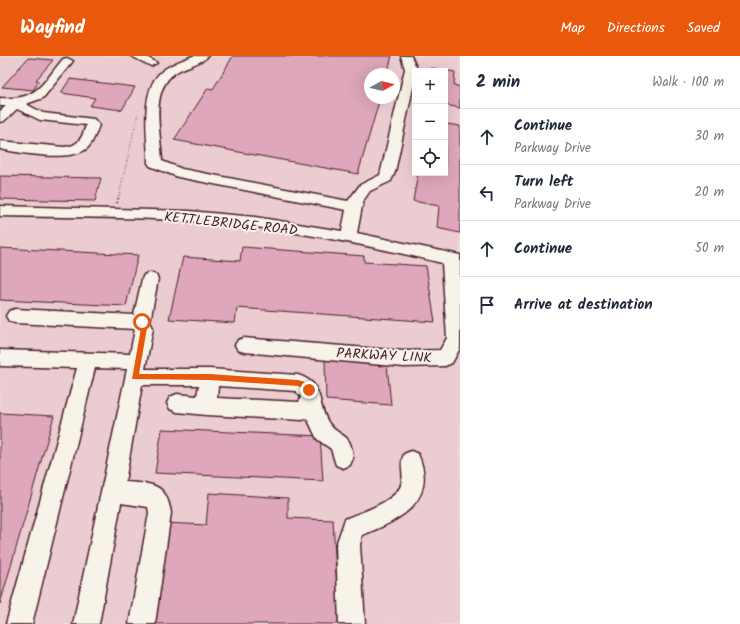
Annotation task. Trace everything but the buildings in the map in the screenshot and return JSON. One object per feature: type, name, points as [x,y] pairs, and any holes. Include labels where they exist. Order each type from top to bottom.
[{"type":"street","points":[[136,56],[151,63]]},
{"type":"street","points":[[203,56],[184,63],[169,72],[158,82],[152,114],[155,134],[155,163],[178,173],[354,207]]},
{"type":"street","points":[[348,238],[356,200],[365,188],[386,178],[388,172],[411,69],[406,56]]},
{"type":"street","points":[[0,102],[16,103],[39,95],[67,61]]},
{"type":"street","points":[[0,118],[16,103]]},
{"type":"street","points":[[0,145],[24,149],[78,150],[82,146],[93,125],[90,122],[40,116],[16,103]]},
{"type":"street","points":[[322,233],[328,203]]},
{"type":"street","name":"KETTLEBRIDGE ROAD","points":[[0,211],[189,216],[254,222],[322,233],[455,259]]},
{"type":"street","name":"PARKWAY LINK","points":[[244,345],[404,359],[445,358],[456,339],[455,259]]},
{"type":"street","points":[[86,624],[144,328],[142,322],[150,279]]},
{"type":"street","points":[[15,316],[142,322]]},
{"type":"street","points":[[0,358],[88,360],[136,370],[201,377],[298,383],[305,385],[309,390],[313,412],[319,425],[330,438],[337,440],[341,445],[343,458]]},
{"type":"street","points":[[19,624],[88,360]]},
{"type":"street","points":[[201,377],[206,406]]},
{"type":"street","points":[[177,403],[303,411],[308,407],[310,398]]},
{"type":"street","points":[[352,624],[348,546],[353,527],[403,503],[413,483],[411,462]]},
{"type":"street","points":[[112,492],[150,495],[158,501],[160,513],[142,624]]},
{"type":"shaded area","points":[[0,56],[460,56],[460,624],[0,624]]},
{"type":"route","points":[[142,322],[144,328],[135,377],[210,377],[298,383],[305,385],[309,390]]}]
